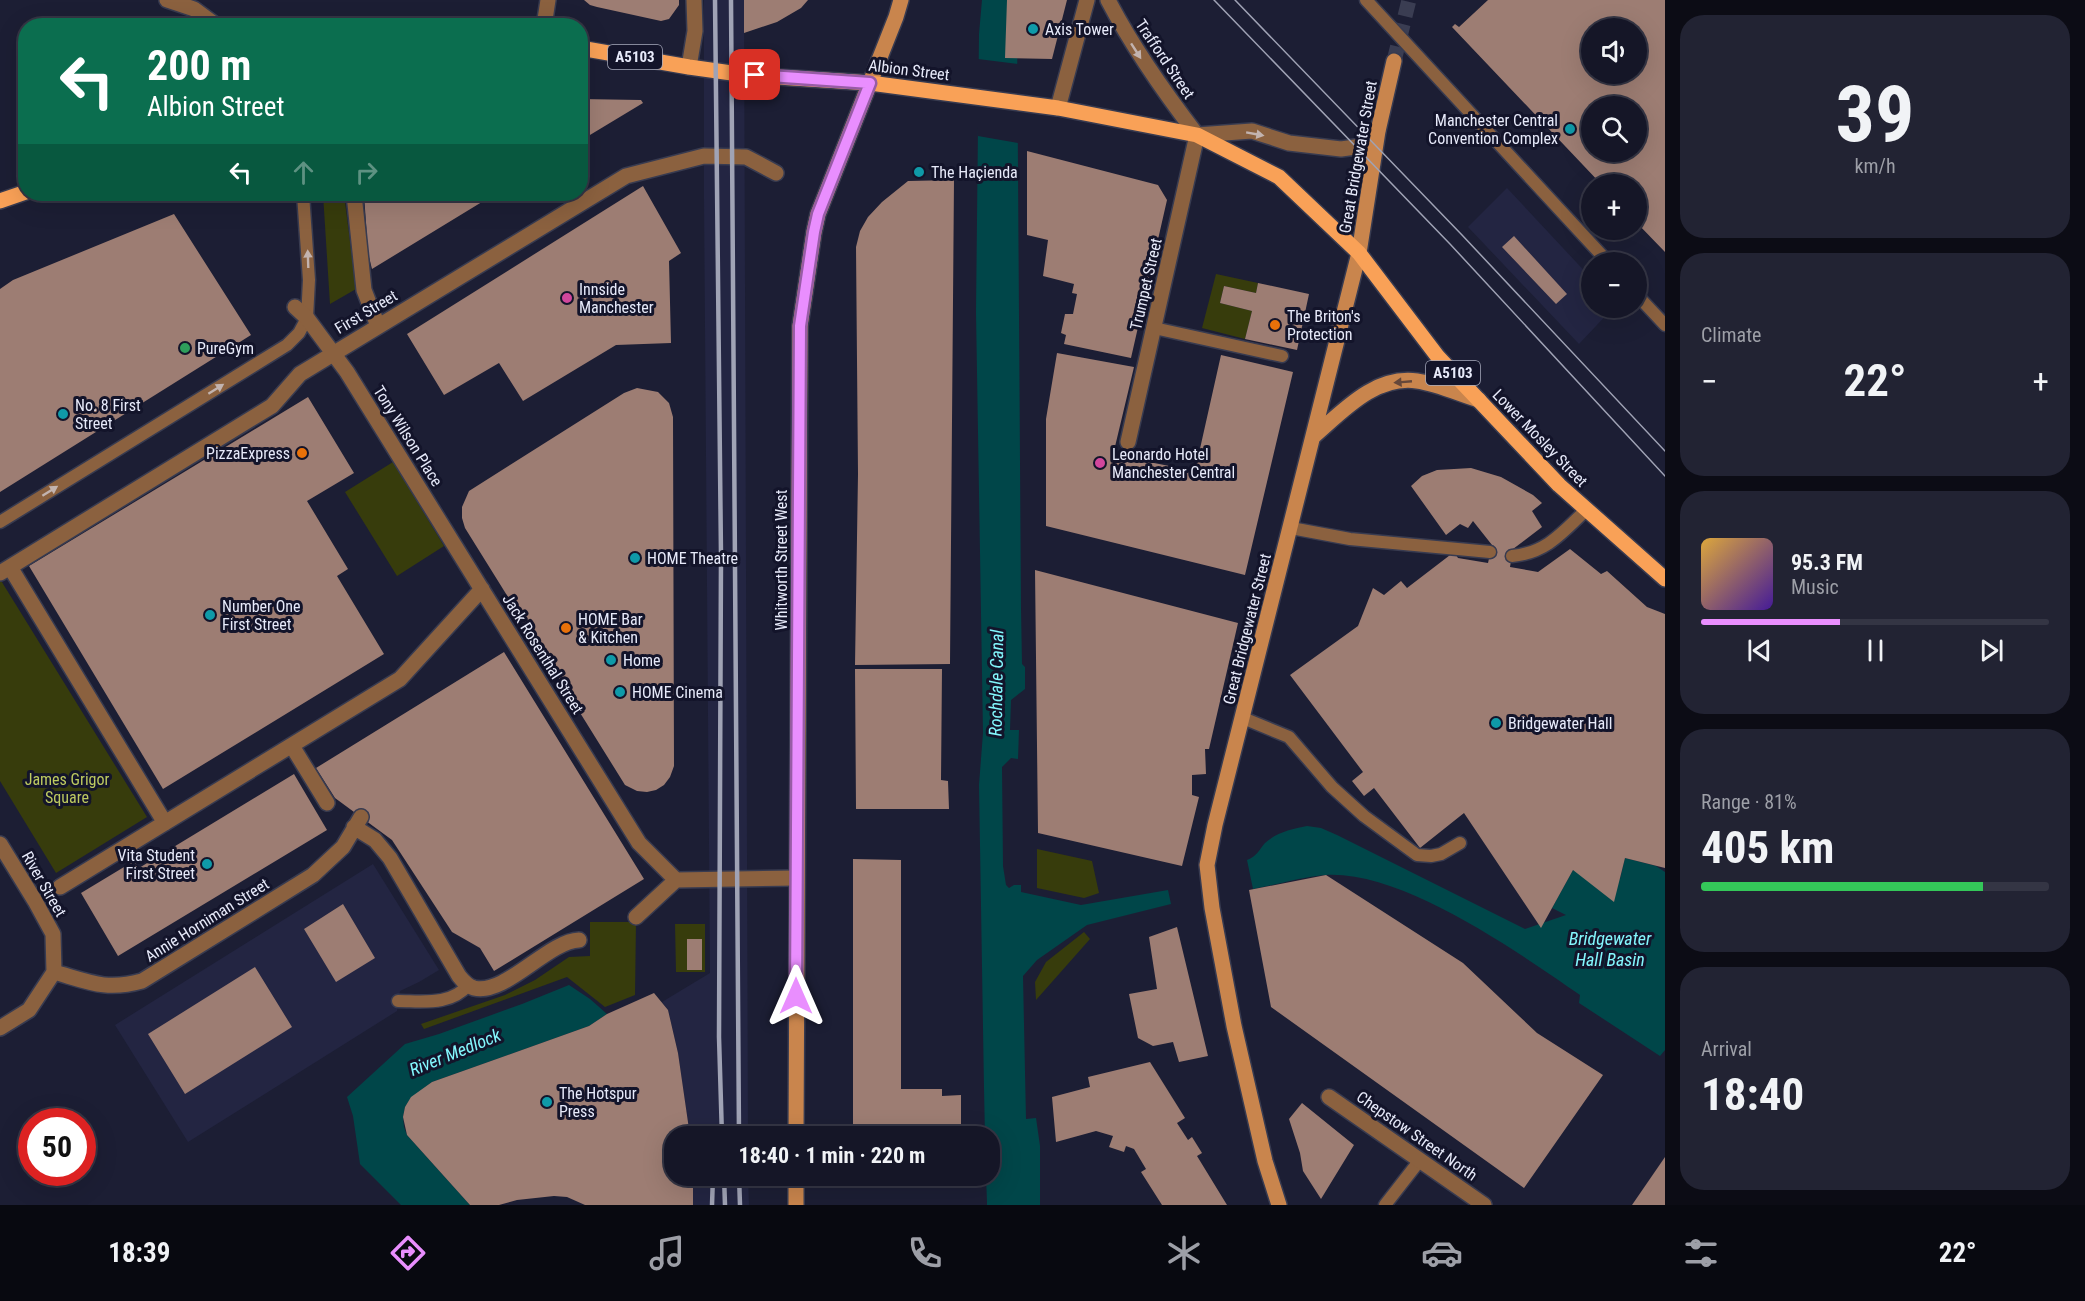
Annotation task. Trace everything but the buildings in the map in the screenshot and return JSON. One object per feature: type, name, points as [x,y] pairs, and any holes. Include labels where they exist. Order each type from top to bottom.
[{"type":"main road","name":"Albion Street","points":[[588,49],[746,75],[870,83],[1058,108],[1197,135],[1279,177],[1359,253]]},
{"type":"main road","points":[[0,201],[18,195]]},
{"type":"main road","name":"Lower Mosley Street","points":[[1359,253],[1438,357],[1559,485],[1665,579]]},
{"type":"street","points":[[167,0],[194,9],[206,18]]},
{"type":"street","points":[[545,18],[548,0]]},
{"type":"street","points":[[688,67],[695,31],[694,0]]},
{"type":"street","name":"Whitworth Street West","points":[[796,1126],[800,326],[818,214],[897,17],[901,0]]},
{"type":"street","points":[[1058,108],[1087,0]]},
{"type":"street","name":"Trafford Street","points":[[1108,0],[1145,64],[1197,135]]},
{"type":"street","name":"Great Bridgewater Street","points":[[1279,1205],[1265,1161],[1231,1012],[1212,908],[1208,865],[1215,825],[1359,253],[1378,131],[1394,61]]},
{"type":"street","name":"Albion Street","points":[[1197,135],[1252,131],[1289,143],[1341,148],[1363,146],[1378,131]]},
{"type":"street","name":"Trumpet Street","points":[[1128,442],[1197,135]]},
{"type":"street","name":"First Street","points":[[588,199],[626,176],[704,156],[746,157],[776,173]]},
{"type":"street","points":[[355,201],[364,290],[378,326]]},
{"type":"street","name":"First Street","points":[[5,570],[272,406],[300,374],[334,352],[585,201]]},
{"type":"street","name":"Tony Wilson Place","points":[[295,307],[307,318],[334,352],[482,589]]},
{"type":"street","points":[[1314,436],[1359,397],[1388,383],[1416,381],[1479,400]]},
{"type":"street","points":[[5,570],[165,823]]},
{"type":"street","name":"Jack Rosenthal Street","points":[[60,887],[400,679],[482,589],[639,843],[676,880]]},
{"type":"street","points":[[292,746],[327,803]]},
{"type":"street","name":"Annie Horniman Street","points":[[54,972],[100,985],[122,987],[142,981],[313,875],[343,847],[357,822],[390,858],[459,976],[468,985]]},
{"type":"street","name":"River Street","points":[[0,844],[53,934],[54,972]]},
{"type":"street","points":[[636,917],[676,880],[796,878]]},
{"type":"street","points":[[468,985],[476,989],[495,985],[524,970],[570,940],[579,940]]},
{"type":"street","points":[[0,1028],[29,1010],[54,972]]},
{"type":"street","name":"Chepstow Street North","points":[[1329,1097],[1484,1205]]},
{"type":"street","points":[[796,1186],[796,1205]]},
{"type":"lane","points":[[1366,0],[1599,252]]},
{"type":"lane","points":[[304,201],[309,280],[307,318]]},
{"type":"lane","points":[[1647,306],[1665,325]]},
{"type":"lane","name":"First Street","points":[[0,522],[287,345],[299,333],[307,318]]},
{"type":"lane","points":[[1154,328],[1282,356]]},
{"type":"lane","points":[[1512,556],[1528,555],[1548,545],[1586,510]]},
{"type":"lane","points":[[1291,528],[1350,539],[1490,552]]},
{"type":"lane","points":[[1243,718],[1289,737],[1340,794],[1364,816],[1417,855],[1441,854],[1460,843]]},
{"type":"lane","points":[[399,1000],[433,1002],[453,997],[468,985]]},
{"type":"lane","points":[[1385,1205],[1419,1160]]},
{"type":"shaded area","points":[[704,0],[744,0],[748,1126],[688,1126],[678,1053],[668,1010],[662,1002],[710,973]]},
{"type":"shaded area","points":[[1507,188],[1581,267],[1581,318],[1604,318],[1579,344],[1468,227]]},
{"type":"shaded area","points":[[373,864],[439,970],[400,991],[397,1011],[188,1142],[115,1025]]},
{"type":"shaded area","points":[[693,1186],[748,1186],[749,1205],[693,1205]]},
{"type":"green space","points":[[323,201],[345,201],[356,289],[330,304]]},
{"type":"green space","points":[[1216,274],[1258,283],[1256,293],[1224,286],[1220,303],[1252,311],[1245,339],[1202,328]]},
{"type":"green space","points":[[393,462],[444,546],[397,576],[345,492]]},
{"type":"green space","name":"James Grigor Square","points":[[0,579],[147,817],[56,873],[0,781]]},
{"type":"green space","points":[[1037,849],[1092,861],[1099,893],[1084,898],[1037,888]]},
{"type":"green space","points":[[590,922],[636,922],[635,995],[605,1007],[567,977],[424,1029],[421,1024],[505,995],[535,980],[569,957],[590,956]]},
{"type":"green space","points":[[675,924],[705,924],[705,972],[676,972]]},
{"type":"green space","points":[[1084,932],[1090,939],[1036,1000],[1035,982],[1046,962]]},
{"type":"water","name":"Rochdale Canal","points":[[982,0],[1016,0],[1021,608],[1025,689],[1011,700],[1010,730],[1019,730],[1018,759],[1011,758],[1002,767],[1003,866],[1006,885],[1009,888],[1021,885],[1021,892],[1081,905],[1168,890],[1171,904],[1087,925],[1037,960],[1023,976],[1026,1119],[1036,1118],[1040,1146],[1040,1205],[987,1205],[986,1186],[1000,1186],[1000,1126],[985,1126],[984,1088],[979,785],[983,733],[976,312],[979,34]]},
{"type":"water","name":"Bridgewater Hall Basin","points":[[1307,826],[1321,828],[1337,835],[1525,929],[1566,915],[1552,908],[1573,870],[1620,879],[1625,858],[1656,866],[1665,872],[1665,1050],[1660,1056],[1579,1003],[1580,995],[1525,957],[1423,899],[1356,877],[1325,875],[1253,889],[1247,860],[1256,855],[1265,843],[1275,836]]},
{"type":"water","name":"River Medlock","points":[[569,985],[607,1014],[589,1026],[432,1082],[411,1098],[405,1107],[403,1117],[407,1135],[470,1205],[401,1205],[360,1164],[353,1116],[347,1097],[405,1044],[439,1034]]},
{"type":"pier","points":[[978,59],[1018,64],[1018,143],[978,136]]},
{"type":"tunnel","points":[[1394,61],[1409,0]]},
{"type":"tram line","points":[[1214,0],[1450,244],[1665,476]]},
{"type":"tram line","points":[[1235,0],[1462,235],[1665,451]]},
{"type":"railway","points":[[715,0],[721,556],[719,1037],[722,1126]]},
{"type":"railway","points":[[731,0],[739,1126]]},
{"type":"railway","points":[[712,1205],[713,1186]]},
{"type":"railway","points":[[724,1186],[725,1205]]},
{"type":"railway","points":[[739,1186],[740,1205]]},
{"type":"place","name":"Axis Tower","points":[[1033,29]]},
{"type":"place","name":"Manchester Central Convention Complex","points":[[1570,129]]},
{"type":"place","name":"The Haçienda","points":[[919,172]]},
{"type":"place","name":"Innside Manchester","points":[[567,298]]},
{"type":"place","name":"The Briton's Protection","points":[[1275,325]]},
{"type":"place","name":"PureGym","points":[[185,348]]},
{"type":"place","name":"No. 8 First Street","points":[[63,414]]},
{"type":"place","name":"PizzaExpress","points":[[302,453]]},
{"type":"place","name":"Leonardo Hotel Manchester Central","points":[[1100,463]]},
{"type":"place","name":"HOME Theatre","points":[[635,558]]},
{"type":"place","name":"Number One First Street","points":[[210,615]]},
{"type":"place","name":"HOME Bar & Kitchen","points":[[566,628]]},
{"type":"place","name":"Home","points":[[611,660]]},
{"type":"place","name":"HOME Cinema","points":[[620,692]]},
{"type":"place","name":"Bridgewater Hall","points":[[1496,723]]},
{"type":"place","name":"Vita Student First Street","points":[[207,864]]},
{"type":"place","name":"The Hotspur Press","points":[[547,1102]]},
{"type":"route","points":[[755,75],[870,83],[818,214],[800,326],[796,996]]}]
